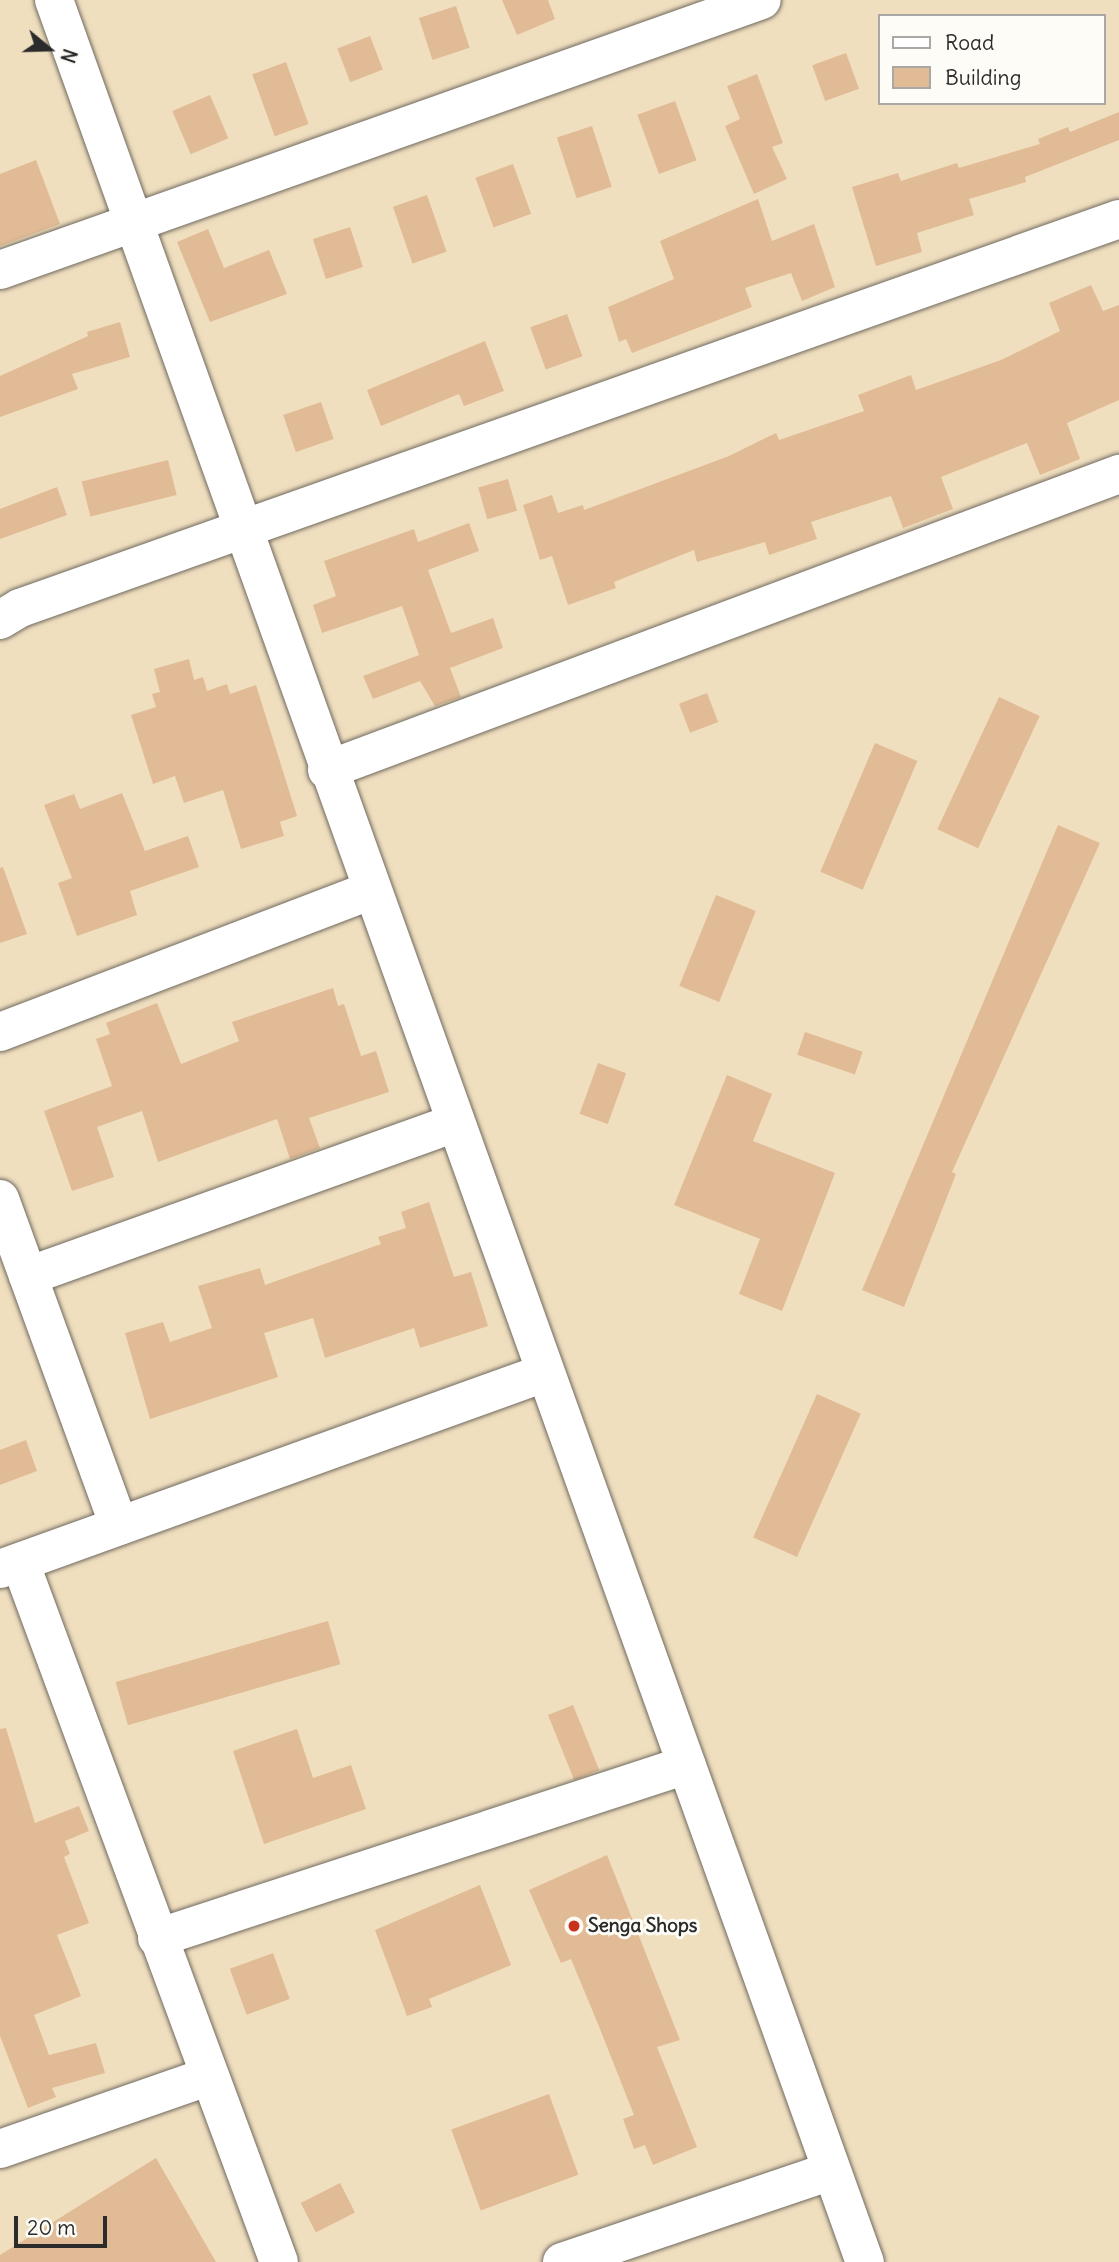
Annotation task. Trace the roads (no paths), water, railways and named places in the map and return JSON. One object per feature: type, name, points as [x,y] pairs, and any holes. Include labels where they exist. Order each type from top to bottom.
[{"type":"street","points":[[54,0],[370,891],[456,1123],[864,2262]]},
{"type":"street","points":[[0,270],[133,220],[762,0]]},
{"type":"street","points":[[0,620],[20,608],[1119,219]]},
{"type":"street","points":[[327,770],[1119,474]]},
{"type":"street","points":[[0,1032],[370,891]]},
{"type":"street","points":[[28,1276],[456,1123]]},
{"type":"street","points":[[0,1199],[119,1526]]},
{"type":"street","points":[[279,2262],[157,1938],[10,1566],[544,1373]]},
{"type":"street","points":[[157,1938],[686,1765]]},
{"type":"street","points":[[0,2149],[208,2077]]},
{"type":"street","points":[[562,2262],[831,2171]]},
{"type":"place","name":"Senga Shops","points":[[574,1926]]}]
